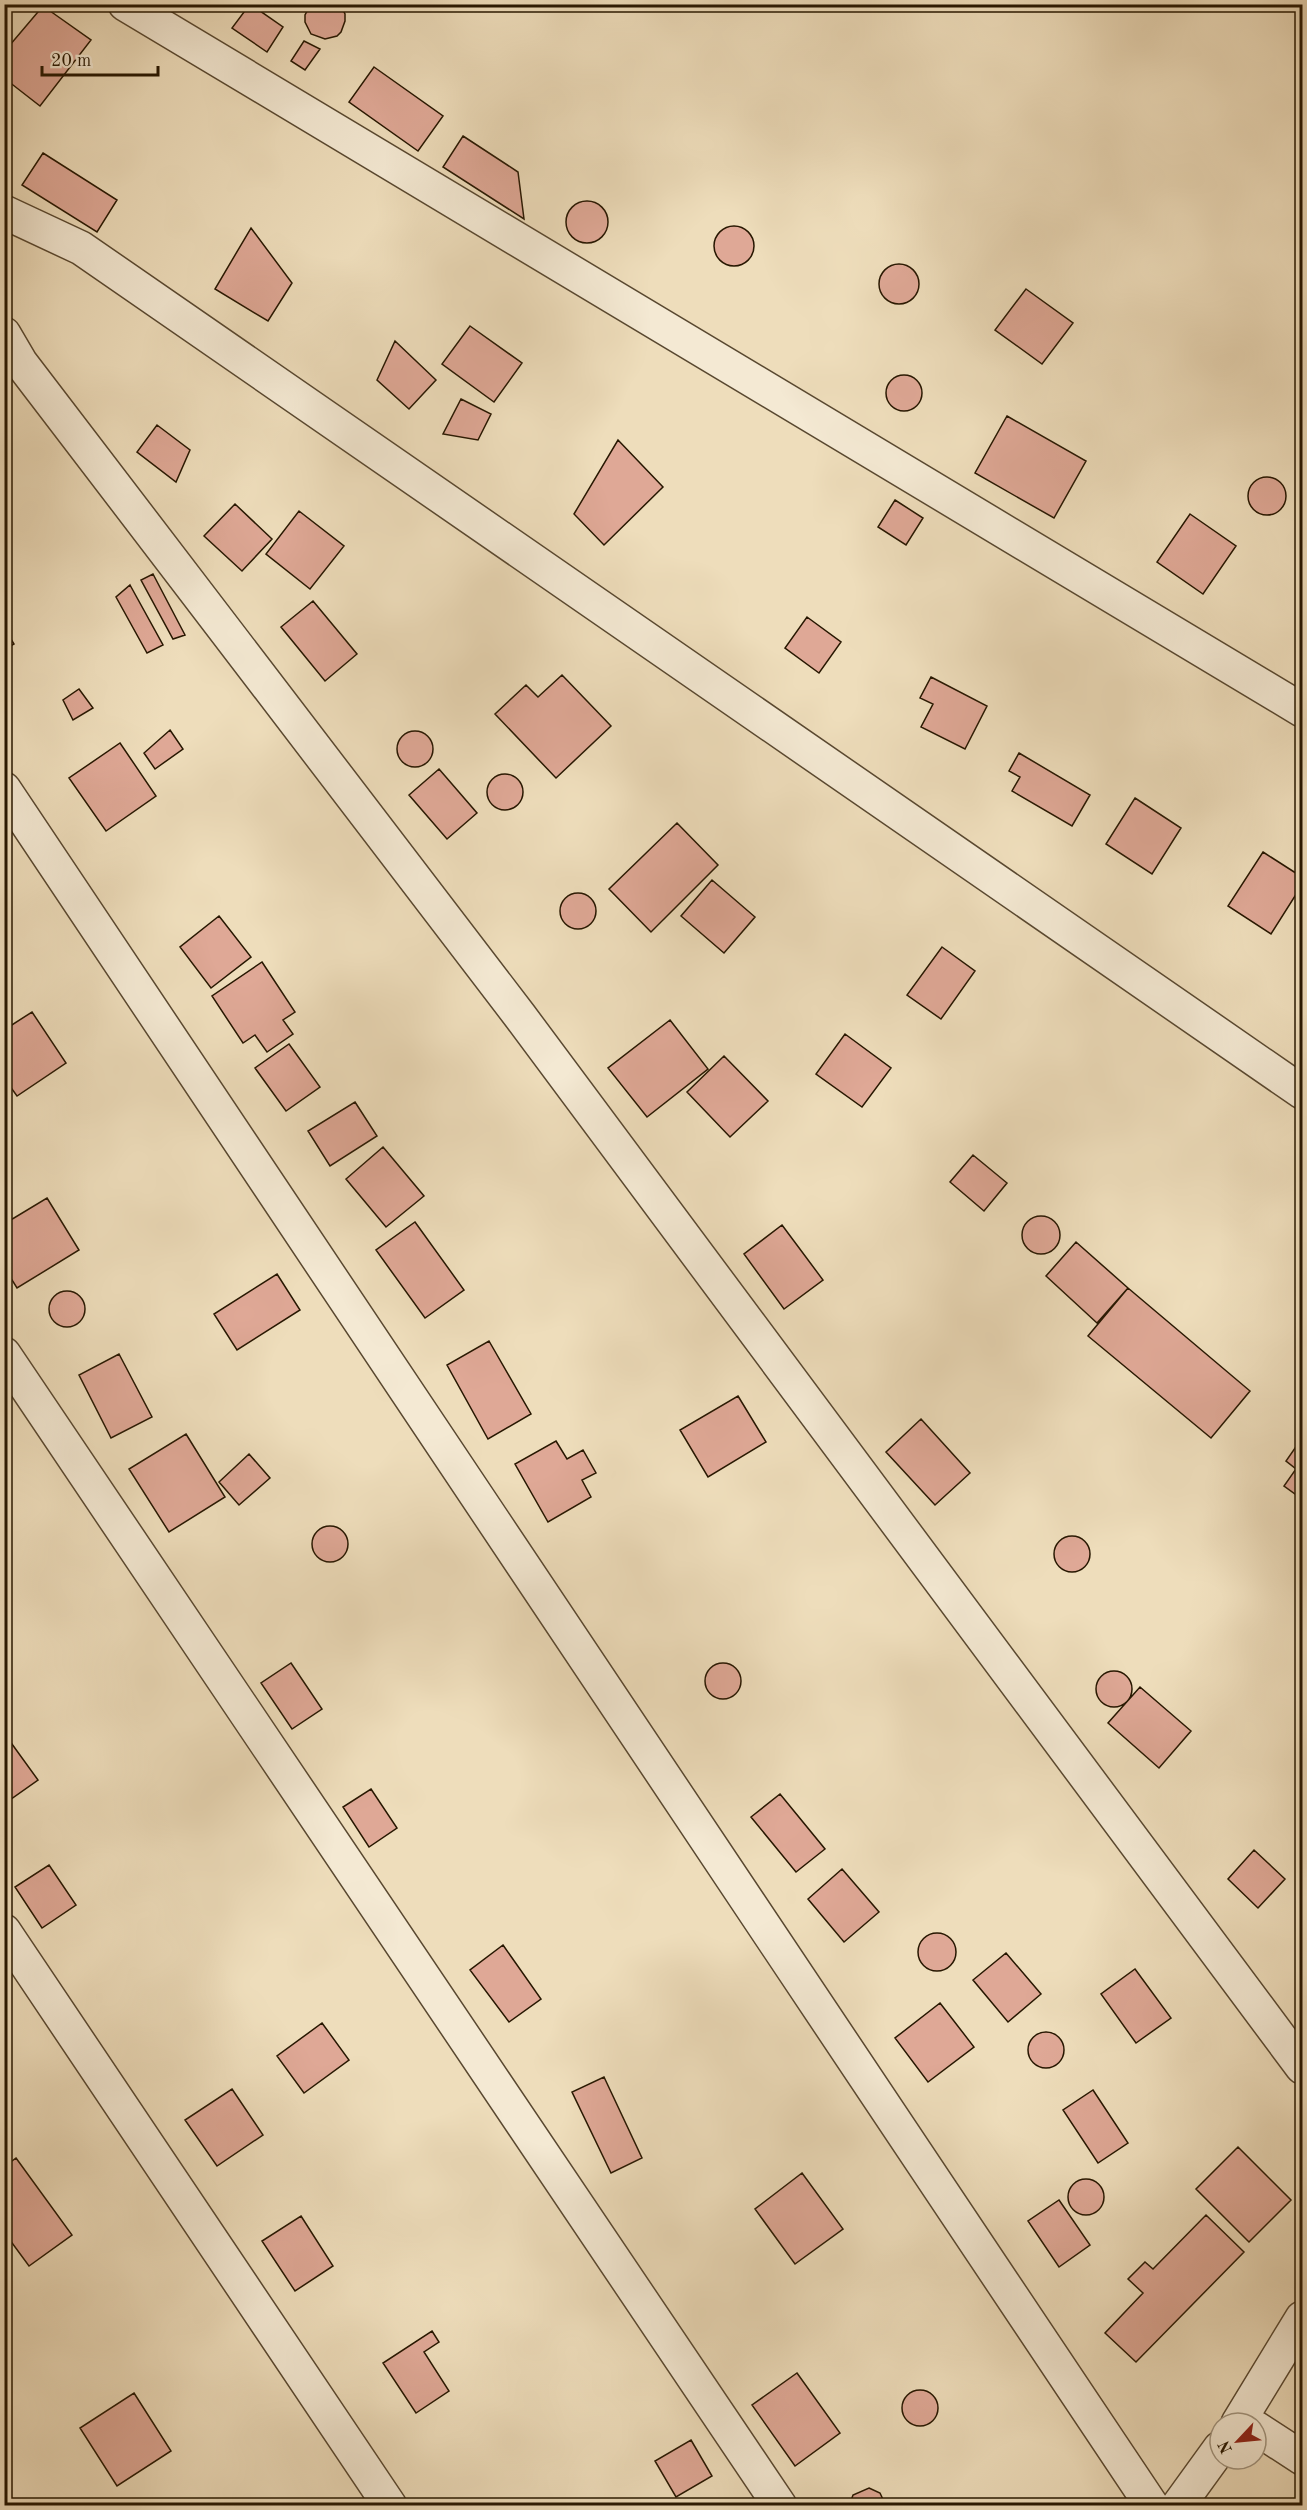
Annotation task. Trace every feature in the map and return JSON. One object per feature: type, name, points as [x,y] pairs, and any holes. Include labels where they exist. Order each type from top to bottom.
[{"type":"street","points":[[125,4],[1302,710]]},
{"type":"street","points":[[4,212],[81,248],[1302,1092]]},
{"type":"street","points":[[4,334],[21,363],[520,1016],[1302,2067]]},
{"type":"street","points":[[4,789],[1152,2505]]},
{"type":"street","points":[[4,1354],[780,2505]]},
{"type":"street","points":[[4,1931],[390,2505]]},
{"type":"street","points":[[1252,2411],[1302,2318]]},
{"type":"street","points":[[1268,2437],[1302,2458]]},
{"type":"street","points":[[1179,2505],[1208,2465]]},
{"type":"building","points":[[250,4],[283,27],[267,52],[232,28]]},
{"type":"building","points":[[311,4],[340,4],[345,14],[345,21],[337,36],[325,39],[311,34],[305,22],[305,15]]},
{"type":"building","points":[[43,6],[91,40],[40,106],[4,78],[4,52]]},
{"type":"building","points":[[304,41],[320,49],[305,70],[291,61]]},
{"type":"building","points":[[374,67],[443,116],[418,151],[349,102]]},
{"type":"building","points":[[463,136],[518,172],[524,219],[443,167]]},
{"type":"building","points":[[43,153],[117,200],[97,232],[22,185]]},
{"type":"building","points":[[587,201],[602,207],[608,222],[602,237],[587,243],[572,237],[566,222],[572,207]]},
{"type":"building","points":[[734,226],[748,232],[754,246],[748,260],[734,266],[720,260],[714,246],[720,232]]},
{"type":"building","points":[[251,228],[292,283],[268,321],[215,289]]},
{"type":"building","points":[[899,264],[913,270],[919,284],[913,298],[899,304],[885,298],[879,284],[885,270]]},
{"type":"building","points":[[1026,289],[1073,323],[1042,364],[995,330]]},
{"type":"building","points":[[470,326],[522,363],[494,402],[442,364]]},
{"type":"building","points":[[395,341],[436,380],[409,409],[377,380]]},
{"type":"building","points":[[904,375],[917,380],[922,393],[917,406],[904,411],[891,406],[886,393],[891,380]]},
{"type":"building","points":[[461,399],[491,414],[478,440],[443,434]]},
{"type":"building","points":[[1007,416],[1086,461],[1054,518],[975,473]]},
{"type":"building","points":[[157,425],[190,450],[176,482],[137,452]]},
{"type":"building","points":[[618,440],[663,487],[604,545],[574,514]]},
{"type":"building","points":[[1267,477],[1280,483],[1286,496],[1280,509],[1267,515],[1254,509],[1248,496],[1254,483]]},
{"type":"building","points":[[895,500],[923,518],[906,545],[878,527]]},
{"type":"building","points":[[235,504],[272,539],[242,571],[204,536]]},
{"type":"building","points":[[299,511],[344,546],[310,589],[266,554]]},
{"type":"building","points":[[1190,514],[1236,546],[1203,594],[1157,562]]},
{"type":"building","points":[[153,574],[185,635],[173,639],[141,580]]},
{"type":"building","points":[[130,585],[163,645],[147,653],[116,597]]},
{"type":"building","points":[[313,601],[357,654],[325,681],[281,627]]},
{"type":"building","points":[[807,617],[841,642],[819,673],[785,648]]},
{"type":"building","points":[[4,628],[14,644],[4,650]]},
{"type":"building","points":[[562,675],[611,726],[556,778],[495,714],[526,685],[538,697]]},
{"type":"building","points":[[931,677],[987,706],[965,749],[921,727],[933,704],[920,698]]},
{"type":"building","points":[[79,689],[93,708],[73,720],[63,700]]},
{"type":"building","points":[[170,730],[183,749],[155,769],[144,753]]},
{"type":"building","points":[[415,731],[428,736],[433,749],[428,762],[415,767],[402,762],[397,749],[402,736]]},
{"type":"building","points":[[120,743],[156,796],[106,831],[69,778]]},
{"type":"building","points":[[1019,753],[1090,795],[1072,826],[1012,791],[1020,777],[1009,771]]},
{"type":"building","points":[[439,769],[477,813],[447,839],[409,795]]},
{"type":"building","points":[[505,774],[518,779],[523,792],[518,805],[505,810],[492,805],[487,792],[492,779]]},
{"type":"building","points":[[1135,798],[1181,828],[1152,874],[1106,844]]},
{"type":"building","points":[[677,823],[718,865],[651,932],[609,889]]},
{"type":"building","points":[[1263,852],[1302,877],[1302,885],[1271,934],[1228,906]]},
{"type":"building","points":[[712,880],[755,917],[724,953],[681,916]]},
{"type":"building","points":[[578,893],[591,898],[596,911],[591,924],[578,929],[565,924],[560,911],[565,898]]},
{"type":"building","points":[[219,916],[251,957],[211,988],[180,947]]},
{"type":"building","points":[[942,947],[975,971],[941,1019],[907,995]]},
{"type":"building","points":[[262,962],[295,1012],[283,1020],[293,1034],[267,1052],[255,1035],[243,1043],[212,996]]},
{"type":"building","points":[[32,1012],[66,1063],[17,1096],[4,1078],[4,1030]]},
{"type":"building","points":[[670,1020],[708,1069],[647,1117],[608,1068]]},
{"type":"building","points":[[845,1034],[891,1068],[862,1107],[816,1074]]},
{"type":"building","points":[[289,1044],[320,1087],[286,1111],[255,1068]]},
{"type":"building","points":[[724,1056],[768,1101],[730,1137],[687,1092]]},
{"type":"building","points":[[355,1102],[377,1136],[330,1166],[308,1131]]},
{"type":"building","points":[[383,1147],[424,1196],[386,1227],[346,1179]]},
{"type":"building","points":[[973,1155],[1007,1183],[984,1211],[950,1182]]},
{"type":"building","points":[[47,1198],[79,1250],[17,1288],[4,1267],[4,1224]]},
{"type":"building","points":[[1041,1216],[1054,1222],[1060,1235],[1054,1248],[1041,1254],[1028,1248],[1022,1235],[1028,1222]]},
{"type":"building","points":[[415,1222],[464,1290],[425,1318],[376,1250]]},
{"type":"building","points":[[782,1225],[823,1280],[784,1309],[744,1254]]},
{"type":"building","points":[[1076,1242],[1128,1288],[1097,1323],[1046,1276]]},
{"type":"building","points":[[277,1274],[300,1310],[237,1350],[214,1314]]},
{"type":"building","points":[[1128,1288],[1250,1391],[1211,1438],[1088,1336]]},
{"type":"building","points":[[67,1291],[80,1296],[85,1309],[80,1322],[67,1327],[54,1322],[49,1309],[54,1296]]},
{"type":"building","points":[[489,1341],[531,1414],[488,1439],[447,1365]]},
{"type":"building","points":[[119,1354],[152,1417],[111,1438],[79,1375]]},
{"type":"building","points":[[738,1396],[766,1442],[708,1477],[680,1430]]},
{"type":"building","points":[[921,1419],[970,1473],[935,1505],[886,1452]]},
{"type":"building","points":[[186,1434],[225,1497],[169,1532],[129,1469]]},
{"type":"building","points":[[556,1441],[567,1459],[583,1450],[596,1473],[582,1480],[591,1497],[548,1522],[515,1464]]},
{"type":"building","points":[[1300,1441],[1302,1443],[1302,1499],[1284,1486],[1296,1469],[1286,1461]]},
{"type":"building","points":[[249,1454],[270,1478],[239,1505],[219,1482]]},
{"type":"building","points":[[330,1526],[343,1531],[348,1544],[343,1557],[330,1562],[317,1557],[312,1544],[317,1531]]},
{"type":"building","points":[[1072,1536],[1085,1541],[1090,1554],[1085,1567],[1072,1572],[1059,1567],[1054,1554],[1059,1541]]},
{"type":"building","points":[[291,1663],[322,1709],[292,1729],[261,1683]]},
{"type":"building","points":[[723,1663],[736,1668],[741,1681],[736,1694],[723,1699],[710,1694],[705,1681],[710,1668]]},
{"type":"building","points":[[1114,1671],[1127,1676],[1132,1689],[1127,1702],[1114,1707],[1101,1702],[1096,1689],[1101,1676]]},
{"type":"building","points":[[1140,1687],[1191,1731],[1159,1768],[1108,1723]]},
{"type":"building","points":[[4,1733],[38,1780],[4,1804]]},
{"type":"building","points":[[371,1789],[397,1828],[369,1847],[343,1807]]},
{"type":"building","points":[[780,1794],[825,1849],[796,1872],[751,1817]]},
{"type":"building","points":[[1254,1850],[1285,1879],[1258,1908],[1228,1879]]},
{"type":"building","points":[[49,1865],[76,1905],[42,1928],[15,1887]]},
{"type":"building","points":[[842,1869],[879,1912],[844,1942],[808,1899]]},
{"type":"building","points":[[937,1933],[950,1939],[956,1952],[950,1965],[937,1971],[924,1965],[918,1952],[924,1939]]},
{"type":"building","points":[[503,1945],[541,1999],[509,2022],[470,1970]]},
{"type":"building","points":[[1006,1953],[1041,1994],[1008,2022],[973,1980]]},
{"type":"building","points":[[1135,1969],[1171,2018],[1136,2043],[1101,1994]]},
{"type":"building","points":[[940,2003],[974,2047],[928,2082],[895,2038]]},
{"type":"building","points":[[322,2023],[349,2060],[304,2093],[277,2056]]},
{"type":"building","points":[[1046,2032],[1059,2037],[1064,2050],[1059,2063],[1046,2068],[1033,2063],[1028,2050],[1033,2037]]},
{"type":"building","points":[[604,2077],[642,2158],[611,2173],[572,2092]]},
{"type":"building","points":[[232,2089],[263,2135],[217,2166],[185,2120]]},
{"type":"building","points":[[1093,2090],[1128,2143],[1098,2163],[1063,2110]]},
{"type":"building","points":[[1238,2147],[1291,2200],[1249,2242],[1196,2189]]},
{"type":"building","points":[[16,2158],[72,2235],[29,2266],[4,2232],[4,2198],[8,2195],[4,2190],[4,2167]]},
{"type":"building","points":[[802,2173],[843,2229],[795,2264],[755,2209]]},
{"type":"building","points":[[1086,2179],[1099,2184],[1104,2197],[1099,2210],[1086,2215],[1073,2210],[1068,2197],[1073,2184]]},
{"type":"building","points":[[1059,2200],[1090,2245],[1059,2267],[1028,2221]]},
{"type":"building","points":[[1206,2215],[1244,2252],[1136,2362],[1105,2333],[1143,2293],[1128,2279],[1145,2262],[1153,2269]]},
{"type":"building","points":[[301,2216],[333,2266],[295,2291],[262,2241]]},
{"type":"building","points":[[432,2331],[439,2342],[424,2352],[449,2391],[416,2413],[383,2363]]},
{"type":"building","points":[[797,2373],[840,2433],[795,2466],[752,2405]]},
{"type":"building","points":[[920,2390],[933,2395],[938,2408],[933,2421],[920,2426],[907,2421],[902,2408],[907,2395]]},
{"type":"building","points":[[134,2393],[171,2451],[117,2486],[80,2428]]},
{"type":"building","points":[[691,2440],[712,2476],[676,2497],[655,2461]]},
{"type":"building","points":[[869,2488],[880,2493],[886,2506],[849,2506],[853,2495]]}]
